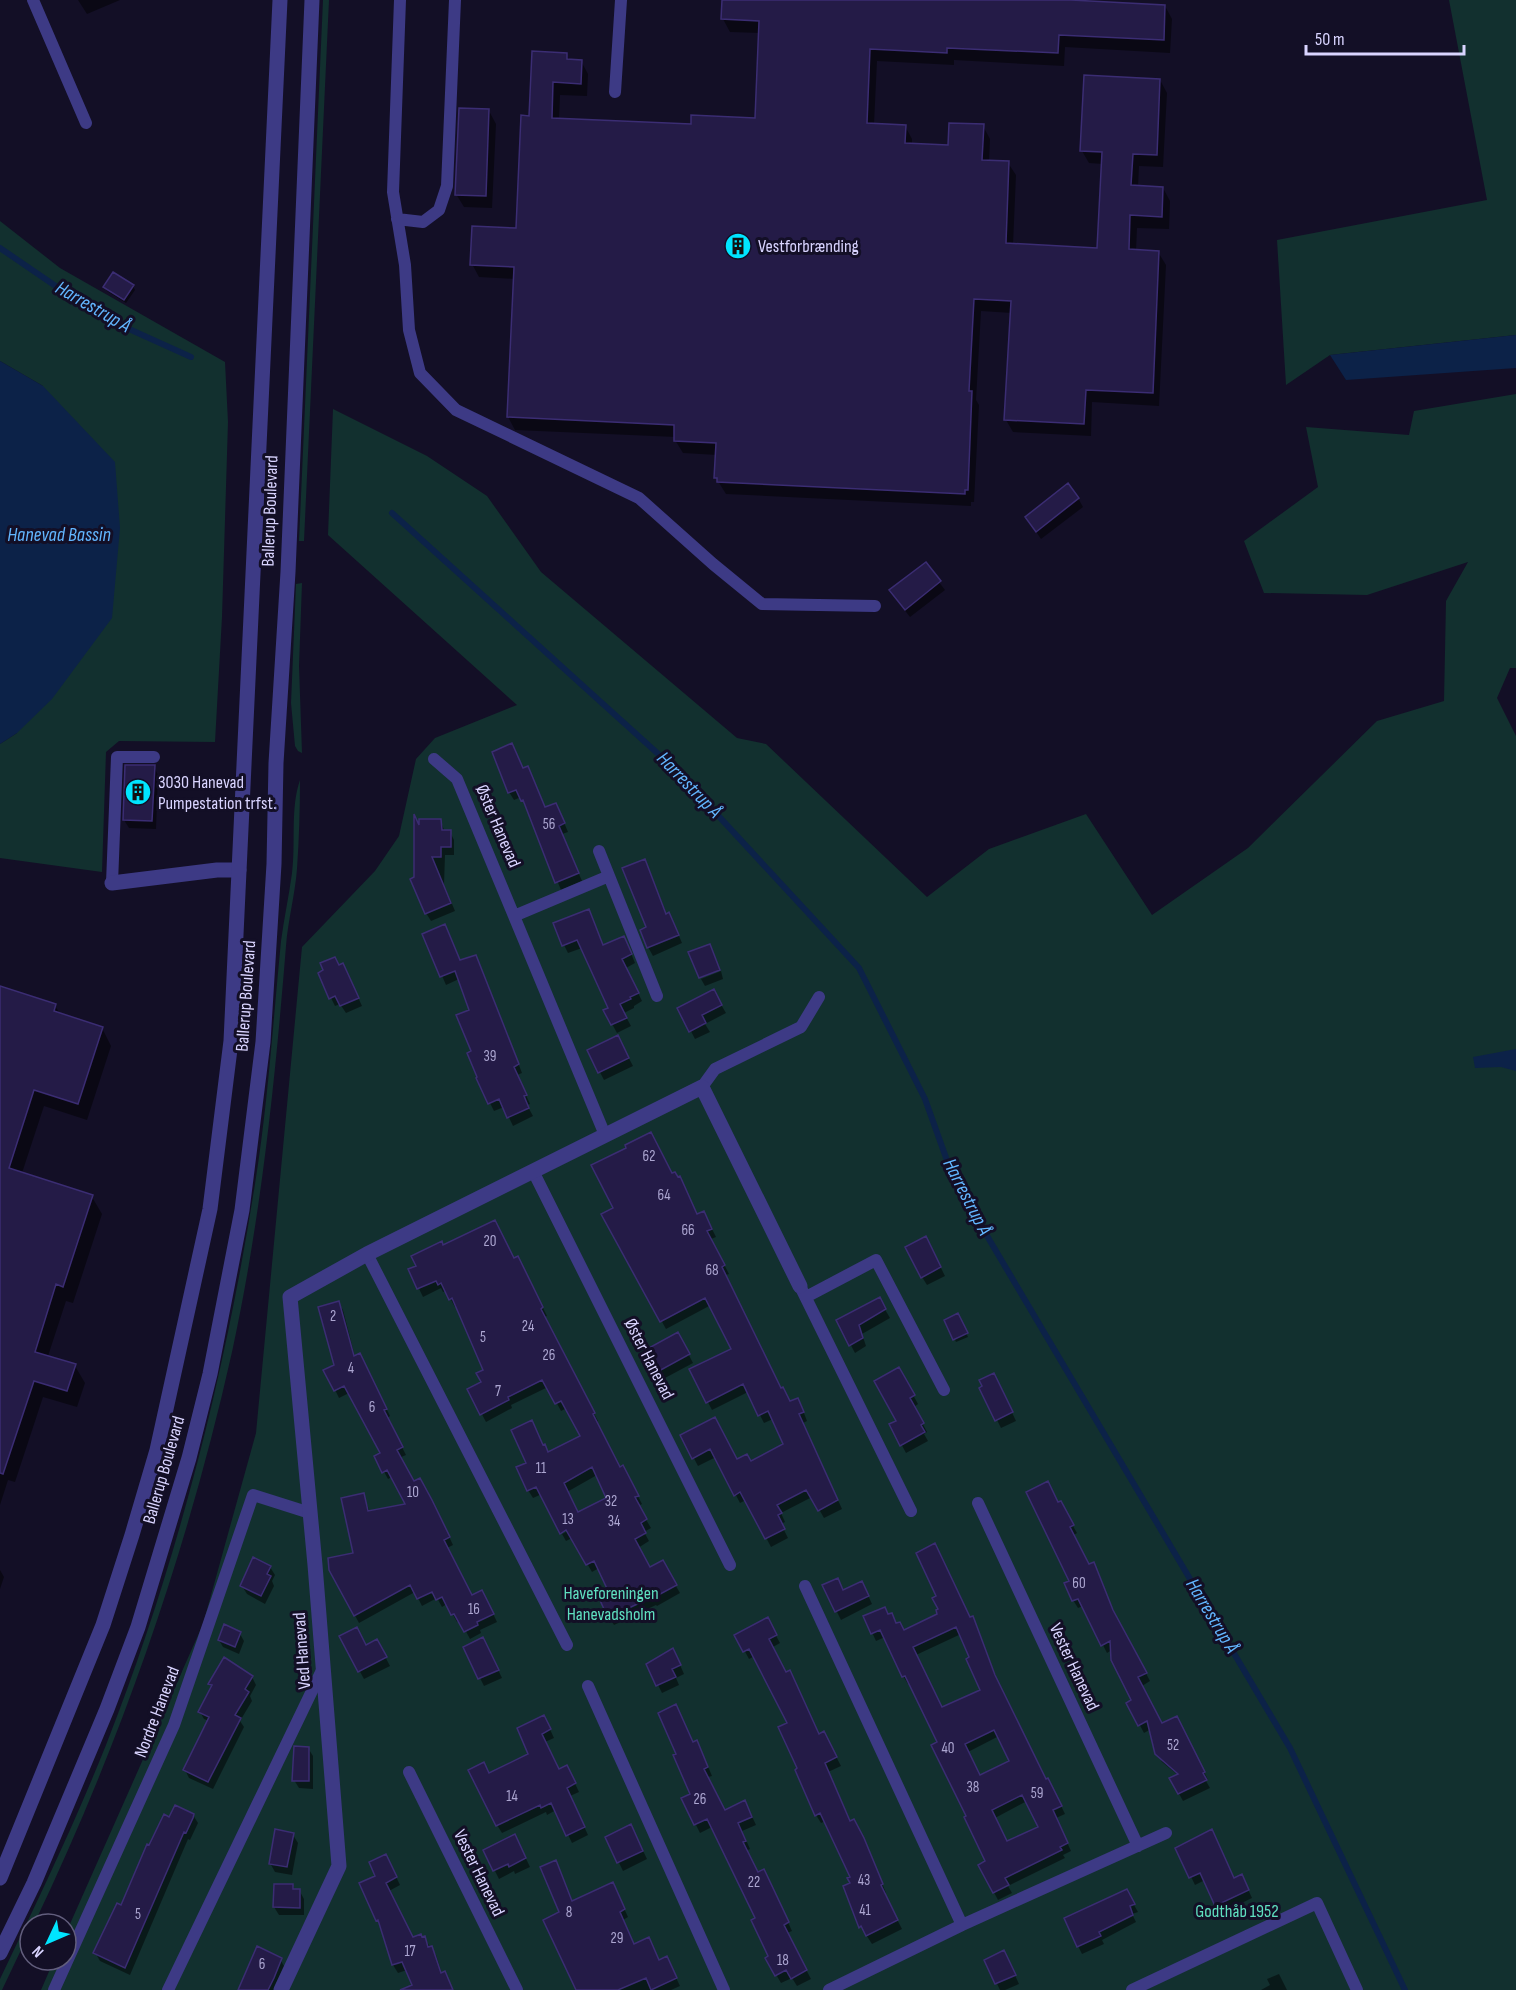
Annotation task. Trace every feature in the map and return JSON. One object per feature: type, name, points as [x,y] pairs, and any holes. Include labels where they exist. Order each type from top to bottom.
[{"type":"street","name":"Ballerup Boulevard","points":[[0,1878],[103,1625],[132,1535],[157,1450],[210,1209],[231,1041],[280,0]]},
{"type":"street","name":"Ballerup Boulevard","points":[[0,1953],[33,1883],[102,1720],[138,1627],[189,1458],[210,1374],[242,1210],[262,1041],[274,864],[276,763],[288,572],[312,0]]},
{"type":"street","points":[[112,883],[217,870],[238,870]]},
{"type":"street","points":[[367,1254],[702,1087],[803,1292]]},
{"type":"street","name":"Ved Hanevad","points":[[281,1990],[339,1866],[290,1297],[367,1254]]},
{"type":"lane","points":[[33,0],[86,123]]},
{"type":"lane","points":[[400,0],[393,192],[405,265],[409,330],[420,373],[456,410],[639,498],[762,604],[875,606]]},
{"type":"lane","points":[[397,219],[423,222],[439,210],[447,186],[455,0]]},
{"type":"lane","points":[[615,93],[621,0]]},
{"type":"lane","points":[[112,883],[117,757],[154,758]]},
{"type":"lane","name":"Øster Hanevad","points":[[434,759],[457,779],[605,1135]]},
{"type":"lane","points":[[599,851],[657,996]]},
{"type":"lane","points":[[514,916],[609,876]]},
{"type":"lane","points":[[702,1087],[715,1069],[801,1027],[819,997]]},
{"type":"lane","name":"Øster Hanevad","points":[[533,1171],[730,1565]]},
{"type":"lane","points":[[367,1254],[567,1645]]},
{"type":"lane","points":[[911,1510],[803,1292],[876,1260],[944,1390]]},
{"type":"lane","name":"Nordre Hanevad","points":[[54,1990],[174,1725],[254,1496],[310,1513]]},
{"type":"lane","name":"Vester Hanevad","points":[[978,1503],[1138,1846]]},
{"type":"lane","points":[[805,1586],[963,1925]]},
{"type":"lane","points":[[168,1990],[323,1668]]},
{"type":"lane","points":[[588,1686],[724,1990]]},
{"type":"lane","name":"Vester Hanevad","points":[[409,1772],[517,1990]]},
{"type":"lane","points":[[829,1990],[963,1925],[1166,1833]]},
{"type":"lane","points":[[1132,1990],[1317,1903],[1357,1990]]},
{"type":"green space","points":[[323,0],[329,0],[304,541],[299,541]]},
{"type":"green space","points":[[1449,0],[1516,0],[1516,335],[1330,355],[1286,385],[1277,240],[1487,200]]},
{"type":"green space","points":[[0,221],[60,268],[225,362],[228,422],[222,617],[215,742],[119,741],[106,752],[102,872],[0,858],[0,744],[17,733],[43,386],[0,361]]},
{"type":"green space","points":[[1516,394],[1516,668],[1510,668],[1497,698],[1516,736],[1516,1990],[41,1990],[49,1972],[78,1972],[78,1912],[75,1912],[203,1624],[256,1433],[302,947],[375,871],[399,836],[416,759],[435,738],[517,705],[328,535],[333,409],[427,456],[487,496],[541,572],[737,738],[766,744],[927,897],[989,849],[1086,814],[1152,915],[1248,848],[1377,721],[1444,701],[1446,601],[1468,562],[1367,595],[1264,593],[1244,541],[1318,487],[1306,427],[1409,435],[1414,411]]},
{"type":"green space","points":[[302,583],[299,666],[302,753],[295,746],[291,703],[296,584]]},
{"type":"green space","points":[[300,780],[297,869],[287,936],[266,1150],[251,1251],[232,1352],[195,1499],[149,1644],[66,1855],[40,1912],[32,1912],[81,1804],[132,1677],[176,1538],[213,1398],[243,1256],[260,1154],[281,941],[292,873],[297,791]]},
{"type":"green space","points":[[18,1941],[18,1956],[2,1990],[0,1990],[0,1979]]},
{"type":"water","points":[[1516,335],[1516,368],[1346,380],[1330,355]]},
{"type":"water","name":"Hanevad Bassin","points":[[0,361],[43,386],[115,462],[120,528],[112,618],[52,699],[17,733],[0,744]]},
{"type":"water","points":[[1516,1049],[1516,1071],[1501,1067],[1475,1068],[1473,1057]]},
{"type":"building","name":"Vestforbrænding","points":[[722,0],[1071,0],[1165,5],[1164,40],[1059,35],[1058,53],[947,48],[947,53],[870,49],[867,123],[906,125],[905,143],[948,145],[949,123],[984,124],[982,160],[1009,161],[1006,243],[1097,248],[1102,152],[1080,151],[1084,75],[1160,79],[1157,155],[1133,154],[1131,185],[1163,187],[1162,217],[1130,215],[1129,249],[1159,251],[1153,393],[1086,390],[1084,424],[1004,420],[1011,301],[974,299],[969,391],[972,391],[968,490],[965,490],[965,494],[717,482],[717,478],[714,478],[716,443],[674,441],[674,425],[507,417],[514,267],[470,265],[472,226],[516,228],[521,115],[529,116],[532,51],[567,53],[567,59],[582,60],[581,84],[553,82],[552,118],[691,124],[691,115],[755,118],[759,21],[721,19]]},
{"type":"building","points":[[459,108],[489,109],[486,196],[455,195]]},
{"type":"building","points":[[113,272],[134,285],[124,300],[103,287]]},
{"type":"building","points":[[1068,483],[1079,498],[1036,532],[1025,517]]},
{"type":"building","points":[[926,562],[941,581],[905,610],[889,590]]},
{"type":"building","points":[[512,743],[523,768],[528,766],[545,807],[556,803],[565,823],[559,826],[579,873],[555,883],[523,800],[521,801],[516,790],[508,793],[492,752]]},
{"type":"building","name":"3030 Hanevad Pumpestation trfst.","points":[[125,765],[155,765],[152,821],[123,820]]},
{"type":"building","points":[[414,814],[419,825],[419,819],[441,819],[442,830],[451,830],[451,847],[441,847],[441,857],[432,857],[451,903],[425,914],[410,879],[414,877]]},
{"type":"building","points":[[645,859],[666,914],[669,912],[679,935],[647,948],[640,930],[646,927],[622,868]]},
{"type":"building","points":[[589,909],[603,945],[624,936],[632,954],[622,959],[639,993],[620,1004],[627,1018],[611,1025],[603,1010],[608,1008],[577,940],[562,946],[553,923]]},
{"type":"building","points":[[445,924],[460,960],[476,955],[519,1064],[514,1067],[527,1095],[524,1096],[529,1108],[507,1118],[499,1099],[488,1104],[467,1053],[471,1051],[456,1015],[469,1010],[455,971],[440,977],[422,934]]},
{"type":"building","points":[[710,944],[720,970],[699,978],[688,952]]},
{"type":"building","points":[[335,957],[339,965],[343,963],[359,998],[340,1006],[335,996],[329,999],[318,973],[323,970],[320,963]]},
{"type":"building","points":[[0,986],[56,1004],[54,1011],[103,1027],[78,1104],[34,1090],[9,1168],[93,1195],[63,1287],[56,1284],[35,1352],[76,1364],[67,1391],[34,1381],[3,1474],[0,1473]]},
{"type":"building","points":[[714,989],[722,1005],[702,1015],[706,1023],[689,1032],[677,1008]]},
{"type":"building","points":[[618,1035],[629,1058],[598,1073],[587,1050]]},
{"type":"building","points":[[651,1132],[672,1173],[675,1172],[678,1177],[680,1176],[697,1214],[704,1211],[712,1229],[707,1231],[725,1265],[722,1267],[781,1388],[783,1387],[790,1401],[798,1398],[804,1412],[799,1414],[838,1500],[818,1511],[806,1490],[777,1505],[782,1513],[778,1515],[785,1529],[765,1539],[740,1492],[734,1496],[710,1449],[692,1459],[680,1435],[715,1417],[737,1459],[747,1454],[751,1461],[783,1444],[768,1411],[758,1416],[743,1384],[706,1403],[689,1369],[731,1349],[705,1298],[660,1322],[601,1214],[613,1208],[591,1165],[626,1148],[625,1145]]},
{"type":"building","points":[[495,1220],[514,1258],[518,1256],[543,1307],[541,1309],[595,1413],[593,1414],[620,1467],[623,1465],[639,1496],[635,1497],[647,1519],[641,1523],[646,1533],[635,1539],[650,1567],[663,1560],[677,1585],[608,1618],[599,1598],[609,1593],[594,1561],[586,1565],[566,1530],[560,1534],[536,1487],[527,1491],[516,1467],[526,1463],[511,1430],[532,1420],[548,1452],[580,1436],[561,1401],[555,1404],[542,1380],[508,1397],[509,1400],[480,1415],[467,1389],[481,1382],[476,1373],[483,1370],[452,1298],[449,1300],[441,1283],[438,1285],[436,1281],[417,1289],[408,1269],[416,1266],[411,1256],[442,1241],[443,1245]],"holes":[[[592,1467],[606,1498],[578,1512],[564,1483]]]},
{"type":"building","points":[[926,1236],[941,1267],[921,1278],[905,1247]]},
{"type":"building","points":[[880,1297],[886,1309],[859,1325],[863,1338],[849,1346],[836,1320]]},
{"type":"building","points":[[339,1301],[354,1356],[360,1353],[387,1409],[384,1410],[403,1447],[397,1450],[414,1481],[420,1478],[432,1500],[450,1537],[444,1540],[472,1595],[482,1590],[494,1614],[477,1622],[478,1625],[464,1632],[454,1614],[451,1615],[442,1597],[436,1600],[432,1592],[417,1599],[410,1585],[354,1616],[329,1570],[328,1558],[353,1553],[341,1498],[364,1493],[368,1511],[405,1504],[387,1470],[382,1473],[374,1456],[380,1453],[344,1386],[334,1391],[323,1370],[334,1365],[318,1307]]},
{"type":"building","points":[[958,1313],[968,1333],[953,1340],[944,1320]]},
{"type":"building","points":[[678,1332],[690,1354],[659,1371],[647,1349]]},
{"type":"building","points":[[899,1367],[915,1395],[910,1398],[924,1423],[921,1425],[925,1432],[900,1446],[889,1424],[896,1421],[874,1381]]},
{"type":"building","points":[[994,1373],[1013,1412],[995,1421],[979,1388],[982,1386],[979,1380]]},
{"type":"building","points":[[1048,1481],[1058,1502],[1061,1501],[1074,1525],[1070,1527],[1089,1564],[1094,1562],[1113,1610],[1147,1673],[1138,1677],[1162,1723],[1177,1716],[1205,1772],[1203,1773],[1207,1780],[1178,1794],[1169,1778],[1178,1774],[1155,1754],[1147,1721],[1138,1726],[1126,1703],[1131,1700],[1111,1660],[1110,1641],[1101,1646],[1078,1599],[1072,1601],[1064,1583],[1069,1581],[1026,1492]]},
{"type":"building","points":[[935,1543],[970,1617],[973,1616],[995,1675],[1046,1779],[1048,1778],[1062,1806],[1053,1810],[1068,1843],[1060,1847],[1062,1850],[1005,1878],[1009,1885],[993,1893],[978,1865],[985,1861],[931,1745],[937,1742],[880,1630],[871,1634],[863,1616],[885,1607],[888,1614],[892,1613],[896,1623],[900,1622],[904,1630],[937,1614],[938,1609],[932,1598],[936,1596],[916,1553]],"holes":[[[956,1627],[969,1657],[966,1659],[980,1690],[942,1707],[913,1647]],[[994,1730],[1009,1761],[980,1775],[965,1744]],[[1022,1795],[1038,1827],[1007,1841],[992,1810]]]},
{"type":"building","points":[[253,1557],[271,1566],[267,1574],[271,1576],[261,1596],[240,1586]]},
{"type":"building","points":[[838,1578],[843,1590],[862,1581],[869,1596],[835,1612],[822,1585]]},
{"type":"building","points":[[768,1617],[777,1635],[769,1639],[786,1672],[790,1670],[819,1734],[824,1731],[837,1757],[825,1763],[850,1821],[854,1819],[864,1838],[883,1884],[881,1885],[898,1920],[866,1936],[861,1926],[859,1928],[843,1886],[850,1883],[847,1878],[850,1877],[820,1813],[815,1816],[795,1770],[797,1768],[778,1727],[787,1723],[749,1649],[743,1652],[734,1635]]},
{"type":"building","points":[[224,1624],[241,1632],[235,1647],[218,1640]]},
{"type":"building","points":[[357,1627],[366,1645],[377,1639],[387,1657],[358,1672],[339,1636]]},
{"type":"building","points":[[483,1637],[499,1670],[478,1679],[463,1647]]},
{"type":"building","points":[[673,1648],[681,1665],[672,1669],[676,1677],[656,1686],[646,1664]]},
{"type":"building","points":[[224,1657],[253,1676],[245,1689],[249,1692],[235,1715],[241,1718],[208,1782],[183,1770],[209,1717],[198,1712],[212,1685],[208,1684]]},
{"type":"building","points":[[676,1704],[693,1742],[697,1740],[708,1767],[704,1769],[725,1810],[745,1800],[752,1817],[738,1823],[746,1841],[743,1842],[758,1872],[764,1869],[789,1922],[784,1925],[807,1970],[791,1979],[786,1970],[775,1976],[765,1958],[768,1956],[751,1920],[755,1918],[707,1819],[694,1825],[681,1798],[690,1794],[658,1713]]},
{"type":"building","points":[[544,1715],[551,1729],[542,1734],[559,1769],[567,1765],[576,1783],[567,1788],[585,1827],[566,1836],[551,1803],[541,1808],[540,1805],[496,1826],[468,1770],[484,1762],[489,1773],[528,1754],[517,1728]]},
{"type":"building","points":[[294,1746],[309,1747],[309,1781],[292,1781]]},
{"type":"building","points":[[175,1805],[194,1814],[193,1818],[186,1833],[184,1832],[125,1968],[93,1953],[117,1903],[121,1905],[147,1844],[149,1845],[164,1814],[169,1817]]},
{"type":"building","points":[[631,1824],[643,1851],[617,1863],[605,1837]]},
{"type":"building","points":[[275,1829],[294,1833],[287,1867],[269,1864]]},
{"type":"building","points":[[1212,1829],[1234,1878],[1242,1874],[1249,1890],[1215,1906],[1200,1873],[1189,1878],[1175,1848]]},
{"type":"building","points":[[515,1834],[526,1858],[509,1867],[508,1864],[493,1871],[483,1850]]},
{"type":"building","points":[[386,1854],[397,1877],[386,1883],[413,1937],[421,1934],[422,1937],[425,1936],[428,1947],[432,1946],[441,1973],[445,1971],[453,1990],[400,1990],[412,1985],[402,1962],[392,1965],[378,1920],[376,1921],[359,1883],[375,1876],[369,1862]]},
{"type":"building","points":[[556,1860],[572,1901],[613,1882],[625,1909],[620,1912],[634,1944],[649,1937],[659,1960],[667,1956],[677,1978],[651,1990],[646,1978],[618,1990],[576,1990],[543,1920],[559,1912],[540,1867]]},
{"type":"building","points":[[274,1884],[293,1884],[293,1889],[300,1889],[300,1908],[273,1907]]},
{"type":"building","points":[[1127,1889],[1135,1904],[1130,1906],[1133,1915],[1099,1932],[1101,1936],[1077,1947],[1064,1918]]},
{"type":"building","points":[[257,1946],[282,1958],[274,1978],[268,1990],[238,1990]]},
{"type":"building","points":[[1004,1950],[1016,1975],[995,1984],[984,1960]]},
{"type":"waterway","name":"Harrestrup Å","points":[[0,248],[98,315],[191,357]]},
{"type":"waterway","name":"Harrestrup Å","points":[[392,513],[676,770],[859,968],[925,1099],[954,1180],[1290,1748],[1405,1990]]},
{"type":"place","name":"Vestforbrænding","points":[[738,246]]},
{"type":"place","name":"3030 Hanevad Pumpestation trfst.","points":[[138,792]]},
{"type":"park label","name":"Haveforeningen Hanevadsholm","points":[[611,1603]]},
{"type":"park label","name":"Godthåb 1952","points":[[1237,1911]]}]
